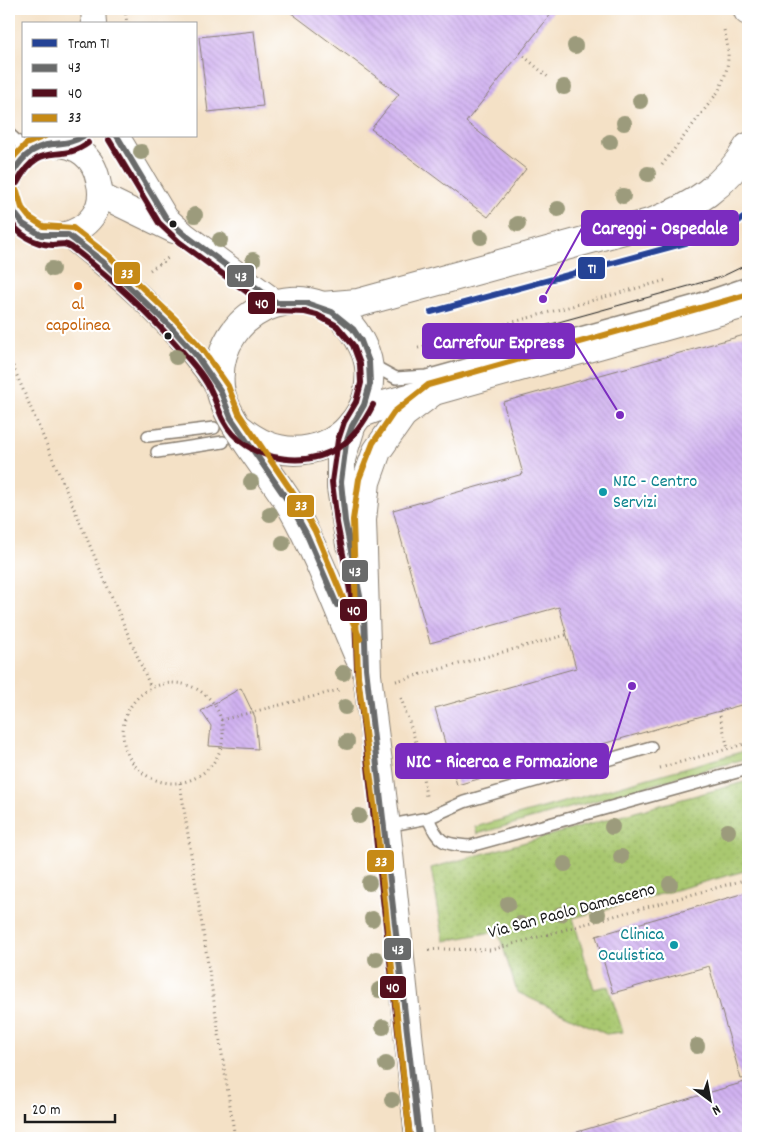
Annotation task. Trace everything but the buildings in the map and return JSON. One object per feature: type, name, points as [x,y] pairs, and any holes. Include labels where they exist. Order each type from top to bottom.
[{"type":"main road","points":[[322,306],[358,303],[653,222],[696,202],[715,189],[745,156]]},
{"type":"main road","points":[[226,433],[231,418],[220,390],[221,356],[227,342],[248,317],[262,308],[277,303],[305,302],[322,306],[339,315],[358,335],[369,363],[369,385],[341,459],[341,488],[364,615]]},
{"type":"main road","points":[[226,433],[253,440],[267,447],[299,452],[330,443],[356,419],[384,404],[431,393],[748,303]]},
{"type":"main road","points":[[356,681],[364,615],[362,520],[371,466],[377,451],[403,414],[431,393]]},
{"type":"main road","points":[[226,433],[272,475],[307,535],[356,681],[386,826],[419,1138]]},
{"type":"street","points":[[93,9],[94,22]]},
{"type":"street","points":[[9,227],[56,236],[68,235],[82,228],[92,216],[100,195],[107,166],[107,138]]},
{"type":"street","points":[[118,138],[160,212],[185,235],[277,303]]},
{"type":"street","points":[[16,162],[48,145],[73,141],[88,159],[98,177],[100,195]]},
{"type":"street","points":[[9,193],[19,220],[36,233]]},
{"type":"street","points":[[100,195],[148,220],[185,235]]},
{"type":"street","points":[[68,235],[103,262],[170,326],[196,355],[220,390]]},
{"type":"lane","points":[[9,134],[16,162]]},
{"type":"lane","points":[[369,363],[396,378],[426,376],[703,298],[748,283]]},
{"type":"lane","points":[[148,436],[226,433]]},
{"type":"lane","points":[[157,452],[226,433]]},
{"type":"lane","points":[[386,826],[428,818],[464,802],[651,747]]},
{"type":"lane","points":[[428,818],[436,836],[450,845],[470,846],[748,769]]},
{"type":"path","points":[[125,9],[127,22]]},
{"type":"path","points":[[662,164],[718,92],[724,80],[730,60],[723,26]]},
{"type":"path","points":[[520,53],[548,77]]},
{"type":"path","points":[[148,272],[172,256]]},
{"type":"path","points":[[418,348],[666,280]]},
{"type":"path","points":[[9,357],[151,688]]},
{"type":"path","points":[[441,813],[426,800],[418,748],[396,681],[566,635]]},
{"type":"path","points":[[221,720],[356,681]]},
{"type":"path","points":[[173,682],[199,690],[207,696],[221,720],[222,742],[213,762],[207,770],[192,779],[180,783],[163,782],[146,776],[133,763],[124,747],[122,734],[127,712],[135,700],[151,688],[173,682]]},
{"type":"path","points":[[719,711],[728,748]]},
{"type":"path","points":[[180,783],[235,1138]]},
{"type":"path","name":"Via San Paolo Damasceno","points":[[400,954],[442,949],[492,950],[748,879]]},
{"type":"green space","points":[[748,750],[748,758],[477,834],[475,827]]},
{"type":"green space","points":[[748,781],[748,870],[573,918],[594,989],[608,986],[623,1032],[606,1034],[517,992],[498,931],[444,941],[431,868]]},
{"type":"tram line","name":"T1","points":[[431,312],[704,238],[729,227],[748,215]]},
{"type":"tram line","points":[[443,354],[721,277],[748,264]]},
{"type":"transit line","name":"33","points":[[9,162],[26,144],[40,138]]},
{"type":"transit line","name":"43","points":[[9,179],[17,166],[32,151],[45,145],[65,143],[79,138]]},
{"type":"transit line","name":"43","points":[[118,138],[166,218],[185,235],[277,303],[306,303],[332,312],[353,329],[361,341],[369,362],[370,384],[364,405],[352,426],[346,443],[341,482],[345,521],[364,616],[366,668],[419,1138]]},
{"type":"transit line","name":"40","points":[[109,140],[159,223],[179,242],[273,311],[305,312],[317,315],[337,326],[353,345],[360,364],[361,383],[356,402],[344,422],[338,440],[332,482],[337,523],[355,617],[357,669],[410,1138]]},
{"type":"transit line","name":"40","points":[[17,183],[26,169],[42,156],[68,152],[88,143]]},
{"type":"transit line","name":"33","points":[[17,191],[22,208],[29,217],[43,226],[73,228],[109,256],[176,320],[203,350],[228,386],[239,414],[297,499],[315,531],[360,639]]},
{"type":"transit line","name":"43","points":[[9,193],[14,212],[23,224],[41,235],[68,235],[103,262],[170,326],[196,355],[220,390],[231,418],[290,504],[307,535],[337,605]]},
{"type":"transit line","name":"40","points":[[9,219],[17,230],[33,241],[52,245],[68,245],[129,296],[169,336],[198,371],[209,387],[223,419],[233,434],[256,451],[284,459],[314,457],[328,453],[351,438],[373,405]]},
{"type":"transit line","name":"33","points":[[410,1138],[377,827],[358,676],[353,520],[359,479],[373,443],[394,412],[428,385],[746,295]]},
{"type":"place","name":"al capolinea","points":[[78,286]]},
{"type":"place","name":"Careggi - Ospedale","points":[[543,299]]},
{"type":"place","name":"Carrefour Express","points":[[620,415]]},
{"type":"place","name":"NIC - Centro Servizi","points":[[603,492]]},
{"type":"place","name":"NIC - Ricerca e Formazione","points":[[632,686]]},
{"type":"place","name":"Clinica Oculistica","points":[[674,945]]}]
